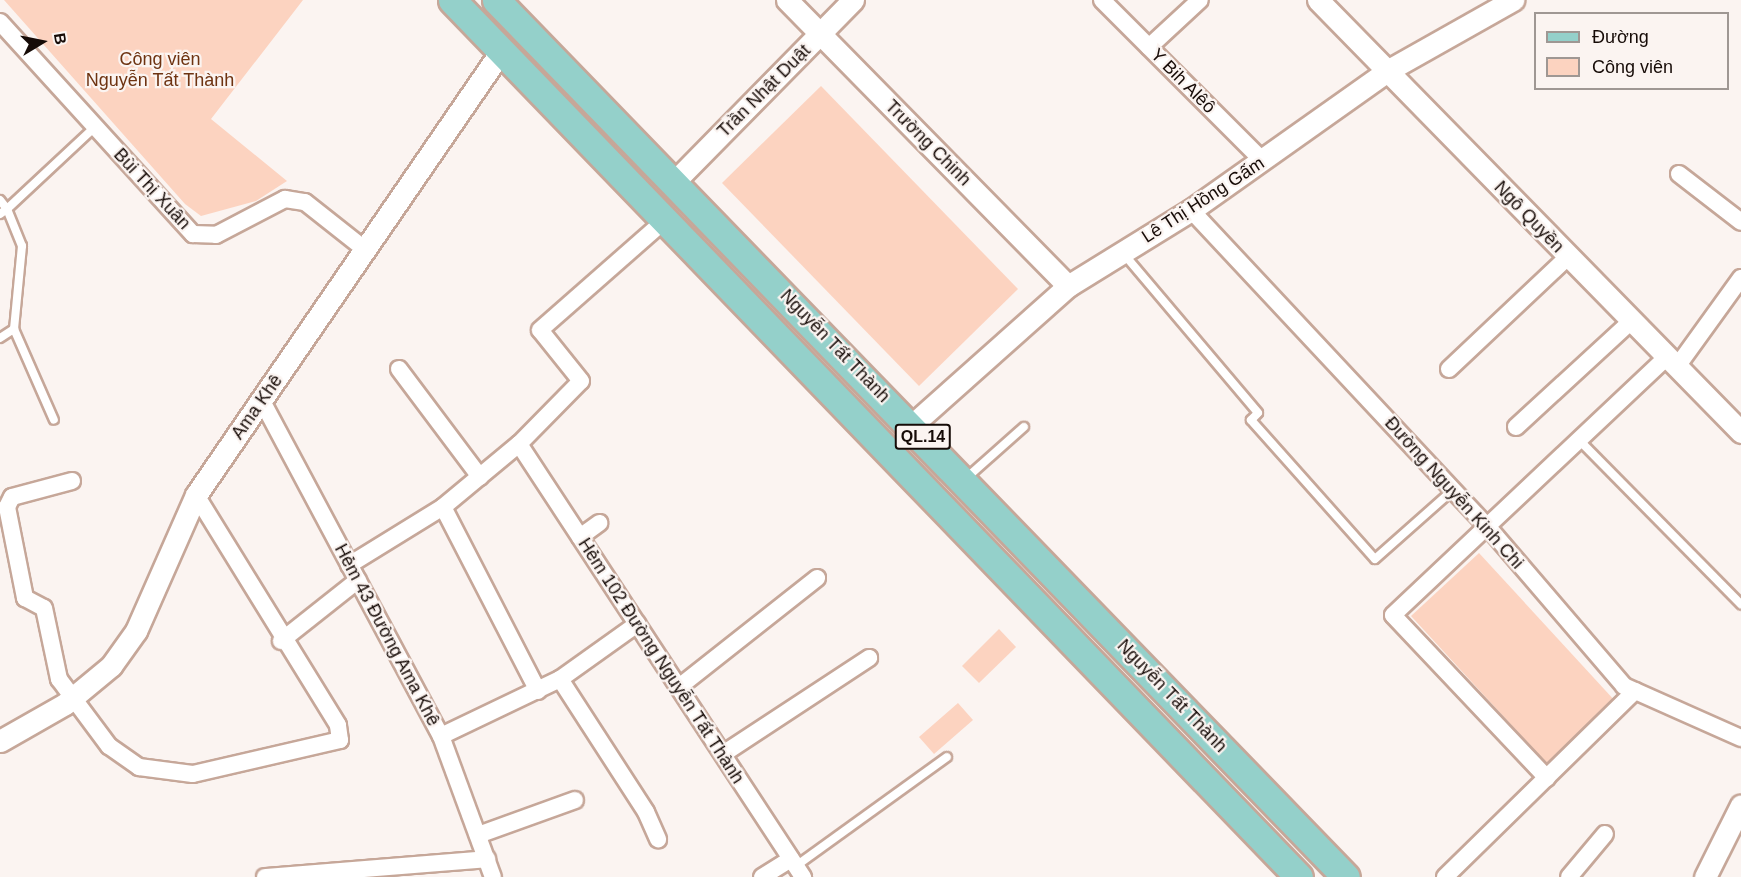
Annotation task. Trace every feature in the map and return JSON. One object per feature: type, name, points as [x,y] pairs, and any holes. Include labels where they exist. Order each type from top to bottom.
[{"type":"main road","name":"Nguyễn Tất Thành","points":[[452,0],[1299,877]]},
{"type":"main road","name":"Nguyễn Tất Thành","points":[[496,0],[912,425],[1346,877]]},
{"type":"main road","points":[[502,50],[524,28]]},
{"type":"street","name":"Trường Chinh","points":[[787,0],[1068,286]]},
{"type":"street","name":"Trần Nhật Duật","points":[[675,181],[853,0]]},
{"type":"street","name":"Y Bih Alêô","points":[[1102,0],[1263,161]]},
{"type":"street","points":[[1149,47],[1200,0]]},
{"type":"street","name":"Ngô Quyền","points":[[1318,0],[1630,322],[1741,432]]},
{"type":"street","name":"Lê Thị Hồng Gấm","points":[[912,425],[1068,286],[1191,210],[1387,71],[1513,0]]},
{"type":"street","name":"Bùi Thị Xuân","points":[[0,22],[194,234],[216,235],[285,199],[305,202],[367,251]]},
{"type":"street","name":"Ama Khê","points":[[0,741],[72,698],[111,666],[136,631],[196,495],[367,251],[502,50]]},
{"type":"street","points":[[1679,174],[1741,222]]},
{"type":"street","name":"Đường Nguyễn Kinh Chi","points":[[1191,210],[1487,526],[1624,686],[1741,738]]},
{"type":"street","points":[[350,565],[443,507],[519,444],[581,381],[540,330],[664,221]]},
{"type":"street","points":[[1449,369],[1568,257]]},
{"type":"street","points":[[1547,777],[1394,615],[1579,440],[1671,363],[1741,278]]},
{"type":"street","points":[[1516,427],[1630,322]]},
{"type":"street","points":[[399,369],[480,477]]},
{"type":"street","name":"Hẻm 43 Đường Ama Khê","points":[[262,401],[441,736],[493,877]]},
{"type":"street","name":"Hẻm 102 Đường Nguyễn Tất Thành","points":[[519,444],[796,867]]},
{"type":"street","points":[[72,480],[7,503],[25,598],[44,608],[56,672],[72,698],[127,761],[162,771],[207,772],[340,740],[338,725],[281,641],[196,495]]},
{"type":"street","points":[[443,507],[538,691]]},
{"type":"street","points":[[580,537],[599,523]]},
{"type":"street","points":[[679,687],[817,578]]},
{"type":"street","points":[[281,641],[358,580]]},
{"type":"street","points":[[441,736],[560,679],[637,624]]},
{"type":"street","points":[[723,754],[869,658]]},
{"type":"street","points":[[560,679],[646,812],[658,839]]},
{"type":"street","points":[[1445,877],[1635,691]]},
{"type":"street","points":[[478,835],[575,800]]},
{"type":"street","points":[[1705,877],[1741,805]]},
{"type":"street","points":[[1569,877],[1605,834]]},
{"type":"street","points":[[265,877],[317,875],[487,859]]},
{"type":"street","points":[[762,877],[796,867]]},
{"type":"lane","points":[[4,211],[95,127]]},
{"type":"lane","points":[[0,200],[22,246],[14,329],[54,420]]},
{"type":"lane","points":[[1123,252],[1258,413],[1251,420],[1375,559],[1453,490]]},
{"type":"lane","points":[[0,338],[14,329]]},
{"type":"lane","points":[[964,480],[1024,427]]},
{"type":"lane","points":[[1579,440],[1741,604]]},
{"type":"lane","points":[[796,867],[947,757]]},
{"type":"green space","name":"Công viên Nguyễn Tất Thành","points":[[4,0],[303,0],[211,119],[287,181],[256,201],[201,216],[185,204]]},
{"type":"green space","points":[[821,86],[1018,289],[919,386],[722,183]]},
{"type":"green space","points":[[1479,553],[1616,702],[1548,765],[1411,616]]},
{"type":"green space","points":[[999,629],[1016,647],[979,683],[962,666]]},
{"type":"green space","points":[[958,703],[973,720],[934,754],[919,737]]}]
